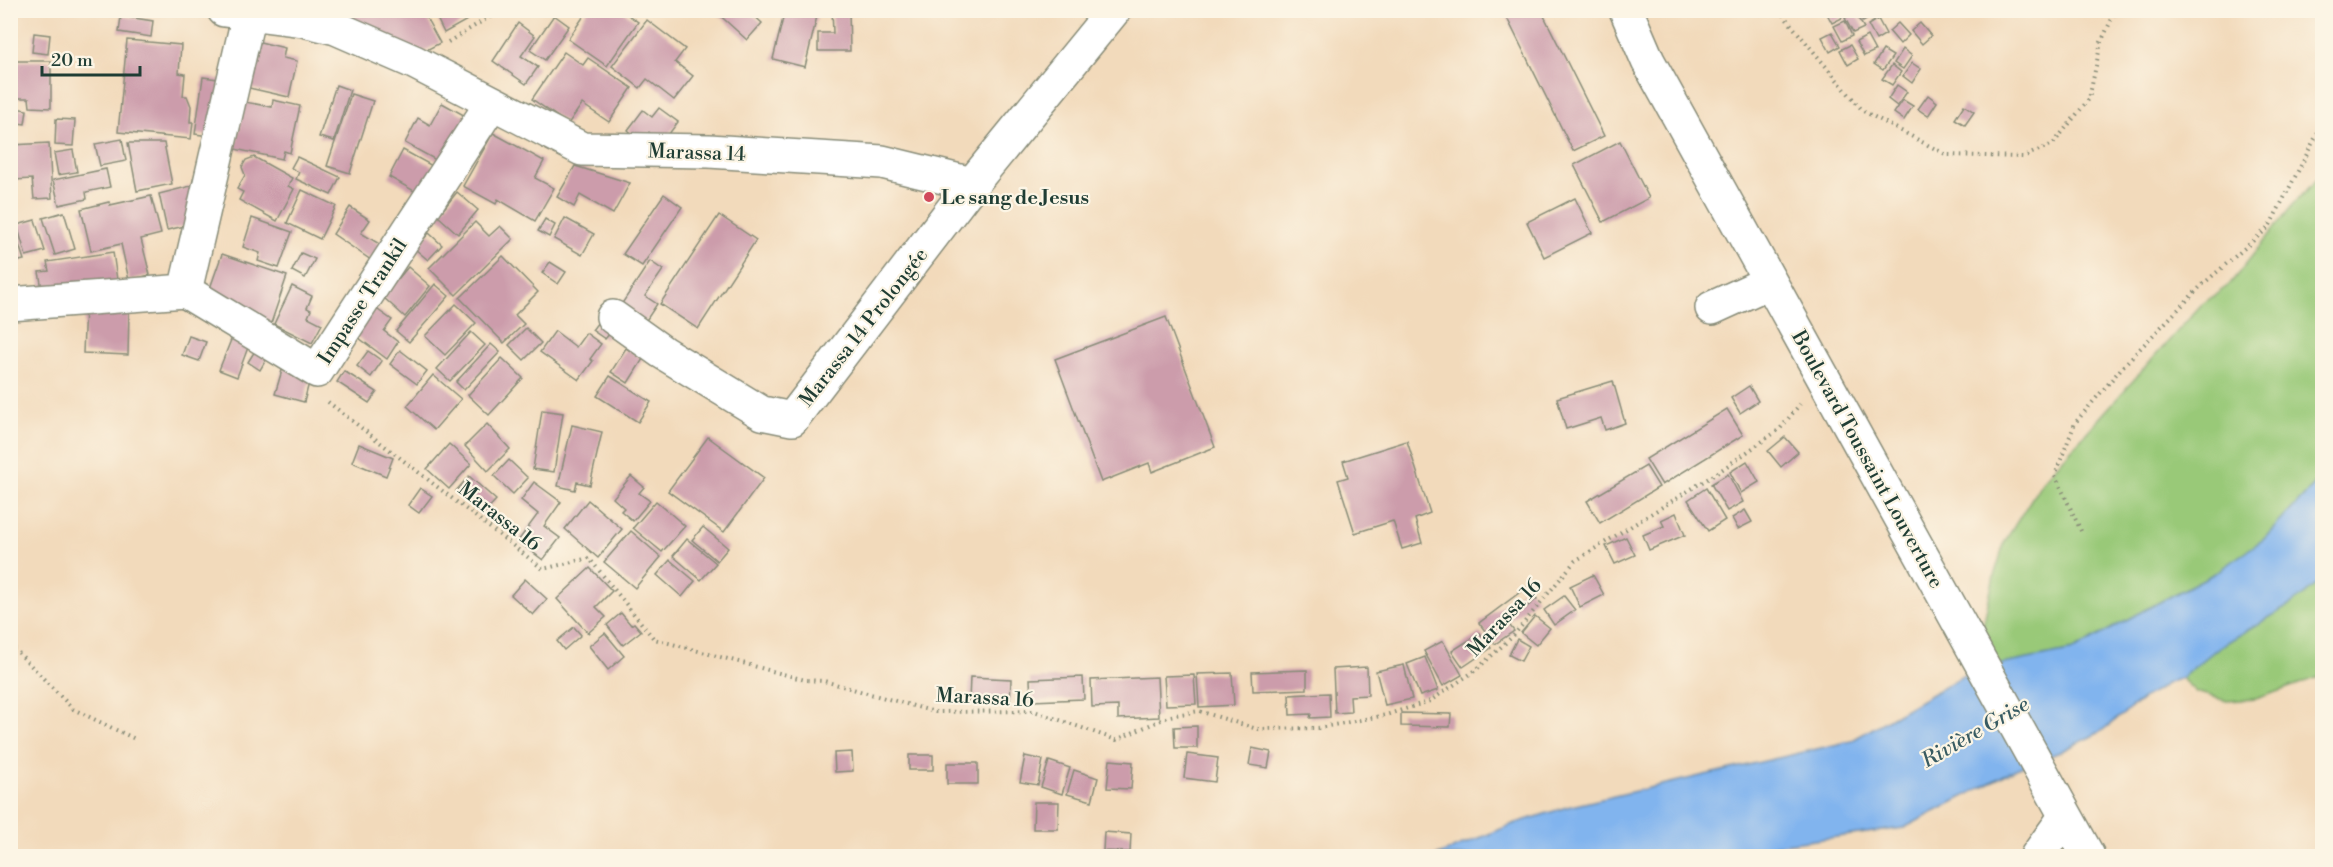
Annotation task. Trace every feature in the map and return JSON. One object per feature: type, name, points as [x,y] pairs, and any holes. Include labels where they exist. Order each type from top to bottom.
[{"type":"street","points":[[972,184],[1114,10]]},
{"type":"street","name":"Boulevard Toussaint Louverture","points":[[1626,10],[1648,61],[2088,856]]},
{"type":"street","name":"Marassa 14","points":[[236,12],[303,15],[336,28],[414,62],[582,149],[709,151],[882,162],[972,184]]},
{"type":"street","points":[[10,304],[185,291],[236,12]]},
{"type":"street","name":"Impasse Trankil","points":[[185,291],[316,370],[492,103]]},
{"type":"street","name":"Marassa 14 Prolongée","points":[[614,317],[662,352],[762,413],[792,419],[972,184]]},
{"type":"street","points":[[1712,308],[1769,282]]},
{"type":"street","points":[[2037,856],[2061,810]]},
{"type":"path","points":[[414,62],[501,10]]},
{"type":"path","points":[[1779,10],[1863,111],[1947,155],[2023,157],[2053,144],[2089,99],[2101,42],[2116,10]]},
{"type":"path","points":[[2081,531],[2055,475],[2075,423],[2125,364],[2202,285],[2269,227],[2322,125]]},
{"type":"path","name":"Marassa 16","points":[[316,370],[322,398],[543,569],[590,558],[654,639],[805,680],[824,681],[935,712],[1034,711],[1116,740],[1170,716],[1199,711],[1257,729],[1318,728],[1386,715],[1430,701],[1476,670],[1513,636],[1575,561],[1716,473],[1780,429],[1822,375]]},
{"type":"path","points":[[10,645],[73,709],[135,739]]},
{"type":"green space","points":[[2322,174],[2322,473],[2317,482],[2264,539],[2215,573],[2074,650],[1973,670],[1994,576],[2005,541],[2042,482],[2201,305],[2229,285],[2291,207]]},
{"type":"green space","points":[[2322,576],[2322,676],[2256,699],[2227,701],[2196,692],[2181,678],[2219,647],[2292,604]]},
{"type":"water","name":"Rivière Grise","points":[[2322,473],[2322,576],[2315,586],[2292,604],[2219,647],[2181,678],[2144,698],[2100,732],[2060,752],[2016,769],[1904,828],[1777,845],[1734,856],[1436,856],[1513,824],[1567,807],[1851,741],[1973,670],[2074,650],[2215,573],[2264,539],[2317,482]]},
{"type":"building","points":[[363,10],[422,10],[440,43],[413,57],[346,19]]},
{"type":"building","points":[[433,10],[485,10],[444,33]]},
{"type":"building","points":[[588,10],[621,10],[638,22],[607,66],[568,39]]},
{"type":"building","points":[[714,10],[748,10],[762,23],[747,40]]},
{"type":"building","points":[[785,10],[818,12],[805,67],[773,59]]},
{"type":"building","points":[[832,10],[849,10],[850,51],[818,51],[818,33],[833,33]]},
{"type":"building","points":[[1503,10],[1541,10],[1604,136],[1573,151]]},
{"type":"building","points":[[1825,10],[1838,10],[1842,18],[1832,23]]},
{"type":"building","points":[[1857,10],[1876,10],[1872,13],[1873,16],[1863,22]]},
{"type":"building","points":[[1855,13],[1864,28],[1853,33],[1845,18]]},
{"type":"building","points":[[554,15],[569,26],[545,60],[530,50]]},
{"type":"building","points":[[121,16],[153,21],[151,37],[119,32]]},
{"type":"building","points":[[1878,19],[1886,34],[1876,40],[1868,25]]},
{"type":"building","points":[[647,20],[685,49],[675,62],[693,76],[674,100],[647,79],[640,88],[612,66]]},
{"type":"building","points":[[1845,21],[1852,36],[1842,41],[1834,26]]},
{"type":"building","points":[[518,23],[535,36],[521,56],[538,67],[526,84],[493,61]]},
{"type":"building","points":[[1898,23],[1909,35],[1900,44],[1889,31]]},
{"type":"building","points":[[1920,23],[1931,36],[1922,44],[1911,31]]},
{"type":"building","points":[[1832,32],[1840,46],[1830,52],[1822,37]]},
{"type":"building","points":[[34,33],[50,35],[48,54],[32,52]]},
{"type":"building","points":[[1867,36],[1875,51],[1864,56],[1856,42]]},
{"type":"building","points":[[127,40],[181,45],[179,73],[185,74],[183,96],[187,96],[191,106],[190,122],[193,122],[191,139],[118,132]]},
{"type":"building","points":[[260,42],[285,48],[283,58],[297,61],[289,97],[249,88]]},
{"type":"building","points":[[1850,45],[1858,59],[1848,65],[1840,50]]},
{"type":"building","points":[[1903,49],[1912,56],[1903,69],[1894,63]]},
{"type":"building","points":[[1883,50],[1893,56],[1883,70],[1874,64]]},
{"type":"building","points":[[564,52],[583,65],[588,58],[632,88],[609,122],[582,104],[568,124],[532,99]]},
{"type":"building","points":[[10,61],[51,61],[51,108],[30,107],[29,98],[10,98]]},
{"type":"building","points":[[1912,63],[1921,69],[1912,83],[1903,76]]},
{"type":"building","points":[[1892,65],[1901,72],[1892,85],[1882,79]]},
{"type":"building","points":[[203,77],[225,80],[217,137],[195,134]]},
{"type":"building","points":[[336,85],[350,90],[334,141],[319,137]]},
{"type":"building","points":[[1897,85],[1907,92],[1897,106],[1888,99]]},
{"type":"building","points":[[351,94],[373,101],[350,173],[327,166]]},
{"type":"building","points":[[1928,95],[1937,102],[1928,116],[1918,109]]},
{"type":"building","points":[[273,100],[300,106],[290,153],[284,151],[282,159],[235,149],[245,102],[272,107]]},
{"type":"building","points":[[1903,100],[1913,106],[1904,120],[1894,113]]},
{"type":"building","points":[[442,103],[471,119],[445,165],[405,143],[418,118],[430,125]]},
{"type":"building","points":[[1964,105],[1974,112],[1965,125],[1955,119]]},
{"type":"building","points":[[10,107],[27,110],[25,124],[10,122]]},
{"type":"building","points":[[659,108],[678,122],[662,143],[649,132],[642,142],[628,130],[643,110],[652,117]]},
{"type":"building","points":[[56,119],[75,120],[73,146],[55,145]]},
{"type":"building","points":[[493,133],[544,161],[535,178],[554,188],[535,221],[498,199],[496,204],[463,186]]},
{"type":"building","points":[[122,139],[126,161],[100,166],[95,144]]},
{"type":"building","points":[[1620,141],[1649,198],[1603,222],[1574,165]]},
{"type":"building","points":[[49,143],[52,198],[34,199],[32,179],[13,180],[12,145]]},
{"type":"building","points":[[128,143],[164,143],[172,184],[137,191]]},
{"type":"building","points":[[73,150],[77,172],[58,175],[54,153]]},
{"type":"building","points":[[403,150],[438,169],[423,196],[389,177]]},
{"type":"building","points":[[254,157],[292,178],[288,186],[294,189],[277,221],[239,200],[243,192],[237,189],[245,175],[242,167],[246,160]]},
{"type":"building","points":[[297,157],[340,177],[331,195],[296,179],[299,172],[291,168]]},
{"type":"building","points":[[575,166],[630,183],[613,214],[580,195],[574,207],[557,197]]},
{"type":"building","points":[[106,169],[110,187],[86,192],[87,199],[59,205],[53,180]]},
{"type":"building","points":[[195,185],[198,223],[167,230],[159,194]]},
{"type":"building","points":[[302,190],[336,206],[320,239],[287,223]]},
{"type":"building","points":[[457,192],[478,210],[458,234],[438,216]]},
{"type":"building","points":[[664,194],[682,207],[642,266],[623,254]]},
{"type":"building","points":[[151,196],[161,234],[141,239],[150,275],[129,280],[121,244],[91,251],[81,209]]},
{"type":"building","points":[[1575,198],[1592,233],[1544,257],[1527,222]]},
{"type":"building","points":[[350,207],[370,220],[361,233],[381,245],[371,260],[333,234]]},
{"type":"building","points":[[64,212],[75,249],[55,255],[43,218]]},
{"type":"building","points":[[719,215],[756,240],[698,329],[660,304]]},
{"type":"building","points":[[10,217],[24,260],[10,263]]},
{"type":"building","points":[[252,218],[292,232],[279,268],[258,261],[260,253],[243,247]]},
{"type":"building","points":[[565,218],[594,234],[582,255],[554,239]]},
{"type":"building","points":[[545,219],[555,225],[549,237],[538,231]]},
{"type":"building","points":[[35,220],[45,251],[26,256],[17,225]]},
{"type":"building","points":[[475,222],[489,236],[500,226],[513,239],[456,295],[429,268]]},
{"type":"building","points":[[429,233],[442,245],[428,260],[415,249]]},
{"type":"building","points":[[113,252],[118,287],[42,289],[39,272],[49,271],[47,262]]},
{"type":"building","points":[[301,253],[315,259],[305,278],[292,271]]},
{"type":"building","points":[[222,254],[287,276],[268,332],[208,294]]},
{"type":"building","points":[[503,256],[538,292],[515,315],[524,324],[504,343],[460,298]]},
{"type":"building","points":[[650,261],[663,270],[645,296],[657,304],[645,322],[621,305]]},
{"type":"building","points":[[550,262],[566,272],[558,284],[542,273]]},
{"type":"building","points":[[408,267],[430,286],[405,317],[383,297]]},
{"type":"building","points":[[435,284],[449,296],[409,342],[396,331]]},
{"type":"building","points":[[292,286],[312,296],[307,308],[311,310],[308,317],[322,324],[312,343],[274,324]]},
{"type":"building","points":[[456,304],[476,323],[445,355],[425,336]]},
{"type":"building","points":[[85,307],[129,309],[128,355],[83,353]]},
{"type":"building","points":[[375,308],[392,320],[384,331],[398,342],[387,359],[355,335]]},
{"type":"building","points":[[1166,317],[1215,447],[1152,472],[1149,463],[1101,482],[1055,359]]},
{"type":"building","points":[[598,322],[611,332],[605,339],[592,330]]},
{"type":"building","points":[[526,328],[541,343],[524,360],[509,345]]},
{"type":"building","points":[[555,331],[576,347],[586,333],[601,344],[590,359],[593,361],[579,380],[540,352]]},
{"type":"building","points":[[471,332],[485,345],[450,381],[437,369]]},
{"type":"building","points":[[233,335],[250,342],[237,377],[219,370]]},
{"type":"building","points":[[189,336],[206,342],[199,361],[182,355]]},
{"type":"building","points":[[491,344],[500,352],[464,390],[456,382]]},
{"type":"building","points":[[258,346],[270,353],[260,370],[248,362]]},
{"type":"building","points":[[626,348],[643,359],[628,383],[611,372]]},
{"type":"building","points":[[400,350],[427,371],[417,384],[390,364]]},
{"type":"building","points":[[368,351],[382,361],[371,377],[357,366]]},
{"type":"building","points":[[502,358],[523,378],[489,415],[468,395]]},
{"type":"building","points":[[283,367],[311,375],[304,402],[275,394]]},
{"type":"building","points":[[344,371],[377,392],[369,403],[337,382]]},
{"type":"building","points":[[433,375],[461,399],[434,430],[407,406]]},
{"type":"building","points":[[610,376],[651,402],[638,422],[597,396]]},
{"type":"building","points":[[1613,381],[1625,423],[1605,430],[1601,418],[1566,429],[1557,398]]},
{"type":"building","points":[[1749,386],[1758,401],[1740,413],[1731,398]]},
{"type":"building","points":[[1727,409],[1743,435],[1662,485],[1646,459]]},
{"type":"building","points":[[542,410],[563,413],[554,472],[533,469]]},
{"type":"building","points":[[487,424],[510,449],[488,471],[465,446]]},
{"type":"building","points":[[572,425],[602,432],[590,485],[577,482],[575,490],[558,486]]},
{"type":"building","points":[[708,437],[764,478],[724,532],[668,491]]},
{"type":"building","points":[[1785,437],[1798,452],[1781,467],[1768,451]]},
{"type":"building","points":[[1407,441],[1430,513],[1415,519],[1422,543],[1402,549],[1393,521],[1355,533],[1338,480],[1348,477],[1343,461]]},
{"type":"building","points":[[359,444],[393,458],[386,476],[352,462]]},
{"type":"building","points":[[449,444],[471,464],[449,489],[427,469]]},
{"type":"building","points":[[509,460],[528,478],[513,494],[494,476]]},
{"type":"building","points":[[1747,461],[1759,482],[1741,493],[1730,472]]},
{"type":"building","points":[[1646,466],[1659,487],[1600,523],[1587,501]]},
{"type":"building","points":[[1728,474],[1743,502],[1727,511],[1711,484]]},
{"type":"building","points":[[469,476],[496,500],[482,515],[456,491]]},
{"type":"building","points":[[631,476],[644,487],[639,493],[650,501],[633,521],[621,511],[624,508],[613,498]]},
{"type":"building","points":[[534,482],[561,502],[544,526],[560,538],[543,560],[518,541],[538,514],[521,500]]},
{"type":"building","points":[[420,488],[432,496],[419,513],[408,505]]},
{"type":"building","points":[[1706,488],[1725,520],[1708,531],[1688,500]]},
{"type":"building","points":[[588,500],[622,529],[598,558],[565,529]]},
{"type":"building","points":[[656,501],[685,526],[662,552],[633,528]]},
{"type":"building","points":[[1745,510],[1752,522],[1738,529],[1732,518]]},
{"type":"building","points":[[1676,513],[1685,535],[1649,550],[1643,535],[1664,526],[1661,520]]},
{"type":"building","points":[[703,527],[728,548],[717,561],[692,540]]},
{"type":"building","points":[[631,531],[661,557],[635,588],[604,562]]},
{"type":"building","points":[[1626,537],[1635,555],[1615,564],[1606,546]]},
{"type":"building","points":[[687,539],[716,563],[701,580],[673,556]]},
{"type":"building","points":[[670,560],[695,581],[682,597],[657,575]]},
{"type":"building","points":[[590,568],[612,591],[596,607],[606,617],[588,633],[557,599]]},
{"type":"building","points":[[1593,575],[1604,595],[1580,607],[1570,586]]},
{"type":"building","points":[[525,579],[547,599],[533,615],[511,595]]},
{"type":"building","points":[[1527,587],[1537,599],[1507,622],[1514,631],[1495,644],[1479,623]]},
{"type":"building","points":[[1564,596],[1575,610],[1554,625],[1544,610]]},
{"type":"building","points":[[621,613],[631,625],[634,623],[641,631],[623,645],[607,625]]},
{"type":"building","points":[[1535,616],[1550,628],[1536,645],[1521,633]]},
{"type":"building","points":[[574,627],[581,635],[564,650],[557,641]]},
{"type":"building","points":[[605,633],[624,656],[608,670],[589,646]]},
{"type":"building","points":[[1480,633],[1491,648],[1463,667],[1452,651]]},
{"type":"building","points":[[1517,639],[1529,646],[1521,661],[1509,655]]},
{"type":"building","points":[[1443,641],[1462,675],[1443,686],[1424,651]]},
{"type":"building","points":[[1425,657],[1438,690],[1420,696],[1407,664]]},
{"type":"building","points":[[1404,665],[1412,699],[1385,705],[1376,671]]},
{"type":"building","points":[[1367,667],[1368,695],[1350,696],[1351,712],[1335,713],[1333,669]]},
{"type":"building","points":[[1307,670],[1307,689],[1253,691],[1252,672]]},
{"type":"building","points":[[1232,673],[1234,705],[1199,707],[1197,674]]},
{"type":"building","points":[[1194,675],[1196,704],[1166,705],[1164,676]]},
{"type":"building","points":[[970,677],[1011,679],[1010,703],[969,701]]},
{"type":"building","points":[[1083,677],[1084,699],[1031,701],[1030,679]]},
{"type":"building","points":[[1157,677],[1159,717],[1118,719],[1118,706],[1092,707],[1091,680]]},
{"type":"building","points":[[1329,693],[1330,717],[1310,718],[1311,714],[1290,715],[1289,695]]},
{"type":"building","points":[[1401,713],[1451,714],[1450,727],[1401,726]]},
{"type":"building","points":[[1197,726],[1197,748],[1175,748],[1174,727]]},
{"type":"building","points":[[1252,748],[1271,752],[1268,768],[1249,765]]},
{"type":"building","points":[[852,752],[853,771],[835,772],[834,753]]},
{"type":"building","points":[[1187,754],[1218,758],[1215,782],[1184,778]]},
{"type":"building","points":[[909,755],[933,755],[933,770],[909,770]]},
{"type":"building","points":[[1025,756],[1043,760],[1038,785],[1020,782]]},
{"type":"building","points":[[1110,760],[1133,762],[1131,789],[1107,788]]},
{"type":"building","points":[[1049,761],[1070,768],[1062,794],[1041,787]]},
{"type":"building","points":[[947,763],[978,763],[978,784],[947,784]]},
{"type":"building","points":[[1074,770],[1098,778],[1092,801],[1067,794]]},
{"type":"building","points":[[1034,802],[1059,802],[1058,829],[1033,829]]},
{"type":"building","points":[[1104,832],[1131,834],[1130,852],[1103,851]]},
{"type":"place","name":"Le sang de Jesus","points":[[929,197]]}]
